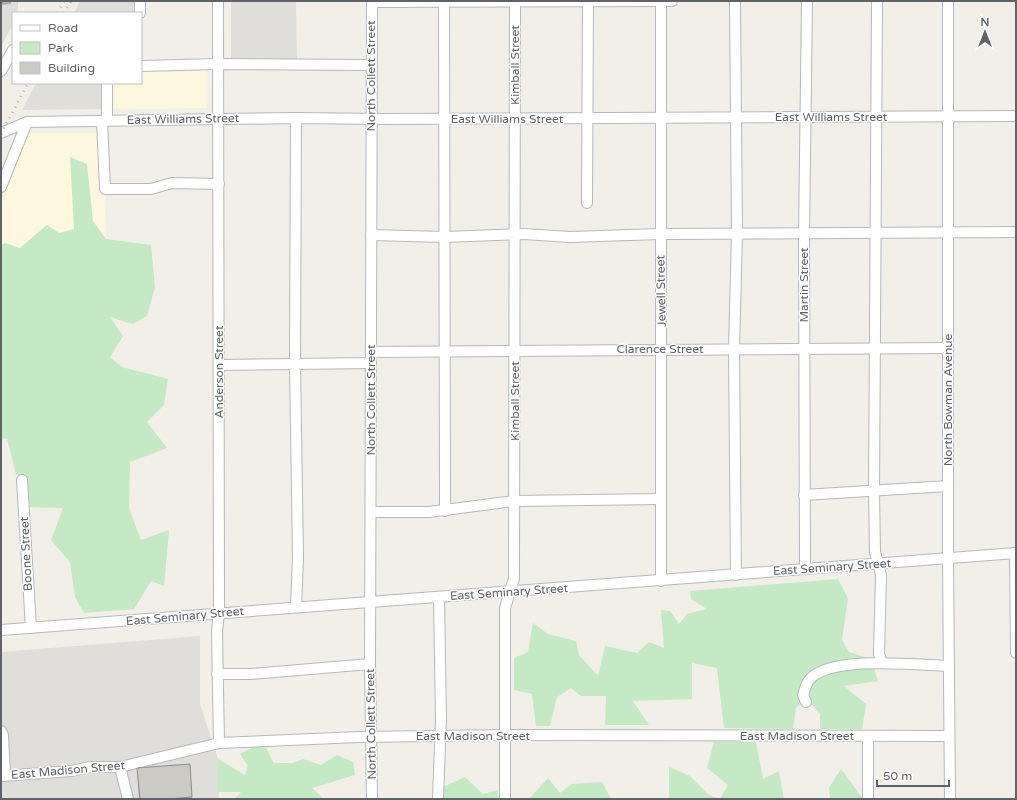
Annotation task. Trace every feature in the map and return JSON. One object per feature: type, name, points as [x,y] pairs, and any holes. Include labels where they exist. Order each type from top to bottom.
[{"type":"street","points":[[140,1],[140,12]]},
{"type":"street","name":"Anderson Street","points":[[218,1],[219,613],[217,632],[220,743]]},
{"type":"street","points":[[587,203],[588,1]]},
{"type":"street","name":"Jewell Street","points":[[661,1],[661,581]]},
{"type":"street","points":[[372,2],[672,1]]},
{"type":"street","points":[[735,1],[737,234],[734,349],[736,575]]},
{"type":"street","name":"Martin Street","points":[[805,569],[804,234],[807,1]]},
{"type":"street","points":[[877,1],[874,490],[875,552],[879,564],[881,611],[879,654],[882,663]]},
{"type":"street","name":"North Bowman Avenue","points":[[948,1],[948,558],[950,799]]},
{"type":"street","name":"North Collett Street","points":[[372,2],[372,363],[370,602],[372,799]]},
{"type":"street","points":[[444,2],[444,237],[446,339],[444,351],[445,511]]},
{"type":"street","name":"Kimball Street","points":[[505,799],[505,608],[514,578],[515,2]]},
{"type":"street","points":[[1,71],[12,52]]},
{"type":"street","points":[[142,66],[218,64],[371,66]]},
{"type":"street","points":[[107,84],[105,120],[105,188],[151,188],[172,183],[219,184]]},
{"type":"street","name":"East Williams Street","points":[[1,133],[28,122],[105,120],[1016,116]]},
{"type":"street","points":[[296,118],[295,364],[298,558],[296,607]]},
{"type":"street","points":[[1,187],[28,122]]},
{"type":"street","points":[[371,235],[444,237],[515,234],[570,237],[660,234],[1016,232]]},
{"type":"street","name":"Clarence Street","points":[[371,352],[948,348]]},
{"type":"street","points":[[219,365],[372,363]]},
{"type":"street","name":"Boone Street","points":[[22,480],[31,628]]},
{"type":"street","points":[[804,495],[948,486]]},
{"type":"street","points":[[371,512],[445,511],[514,501],[661,499]]},
{"type":"street","points":[[1016,553],[1016,653]]},
{"type":"street","name":"East Seminary Street","points":[[1,630],[1016,553]]},
{"type":"street","points":[[438,799],[441,720],[440,597]]},
{"type":"street","points":[[806,702],[803,695],[810,679],[817,673],[844,666],[882,663],[949,666]]},
{"type":"street","points":[[218,674],[251,674],[370,664]]},
{"type":"street","points":[[1,731],[3,735],[3,776]]},
{"type":"street","name":"East Madison Street","points":[[3,776],[72,772],[90,767],[120,767],[220,743],[372,736],[949,736]]},
{"type":"street","points":[[868,736],[868,799]]},
{"type":"street","points":[[120,767],[128,799]]},
{"type":"shaded area","points":[[1,1],[18,1],[18,12],[12,12],[12,26],[1,47]]},
{"type":"shaded area","points":[[80,1],[140,1],[140,12],[74,12]]},
{"type":"shaded area","points":[[231,1],[296,1],[297,65],[231,64]]},
{"type":"shaded area","points":[[207,64],[207,108],[107,109],[107,84],[142,84],[142,66]]},
{"type":"shaded area","points":[[35,84],[107,84],[107,109],[22,110]]},
{"type":"shaded area","points":[[29,133],[103,133],[106,239],[75,229],[59,233],[47,225],[20,248],[5,243],[1,245],[1,200]]},
{"type":"shaded area","points":[[200,636],[200,704],[218,759],[219,799],[1,799],[1,652]]},
{"type":"green space","points":[[70,157],[87,164],[93,221],[106,239],[151,245],[155,287],[147,316],[133,324],[110,317],[123,336],[110,357],[122,367],[168,379],[164,405],[147,422],[167,448],[130,462],[129,508],[141,540],[169,530],[164,586],[151,581],[134,609],[84,613],[75,597],[70,562],[51,540],[63,508],[27,507],[26,482],[16,474],[7,439],[1,438],[1,245],[5,243],[20,248],[47,225],[59,233],[74,229]]},
{"type":"green space","points":[[838,579],[848,598],[842,640],[849,652],[871,659],[878,681],[844,686],[866,704],[862,729],[820,729],[820,714],[808,700],[796,707],[793,729],[724,728],[717,668],[692,663],[692,699],[633,701],[649,725],[605,725],[606,696],[581,696],[571,688],[557,697],[550,726],[536,726],[532,694],[514,690],[514,658],[528,652],[533,623],[548,634],[576,641],[579,655],[598,676],[605,646],[637,653],[649,642],[664,648],[661,610],[670,611],[679,624],[687,614],[707,609],[691,599],[690,591]]},
{"type":"green space","points":[[714,742],[756,742],[763,779],[779,771],[784,799],[720,799],[728,785],[707,768]]},
{"type":"green space","points":[[255,746],[266,748],[274,763],[293,763],[303,759],[321,765],[337,755],[353,762],[355,775],[312,788],[324,799],[235,799],[241,792],[218,792],[218,759],[245,775],[248,766],[240,754]]},
{"type":"green space","points":[[669,767],[690,776],[709,795],[720,799],[669,799]]},
{"type":"green space","points":[[841,769],[863,799],[830,799],[829,788]]},
{"type":"green space","points":[[465,777],[483,794],[498,790],[498,799],[441,799],[443,787]]},
{"type":"green space","points":[[548,778],[560,793],[572,784],[602,782],[611,799],[529,799]]},
{"type":"building","points":[[190,764],[192,797],[140,799],[137,768]]},
{"type":"railway","points":[[58,12],[64,1]]},
{"type":"railway","points":[[65,12],[71,1]]},
{"type":"railway","points":[[1,134],[27,84]]}]
